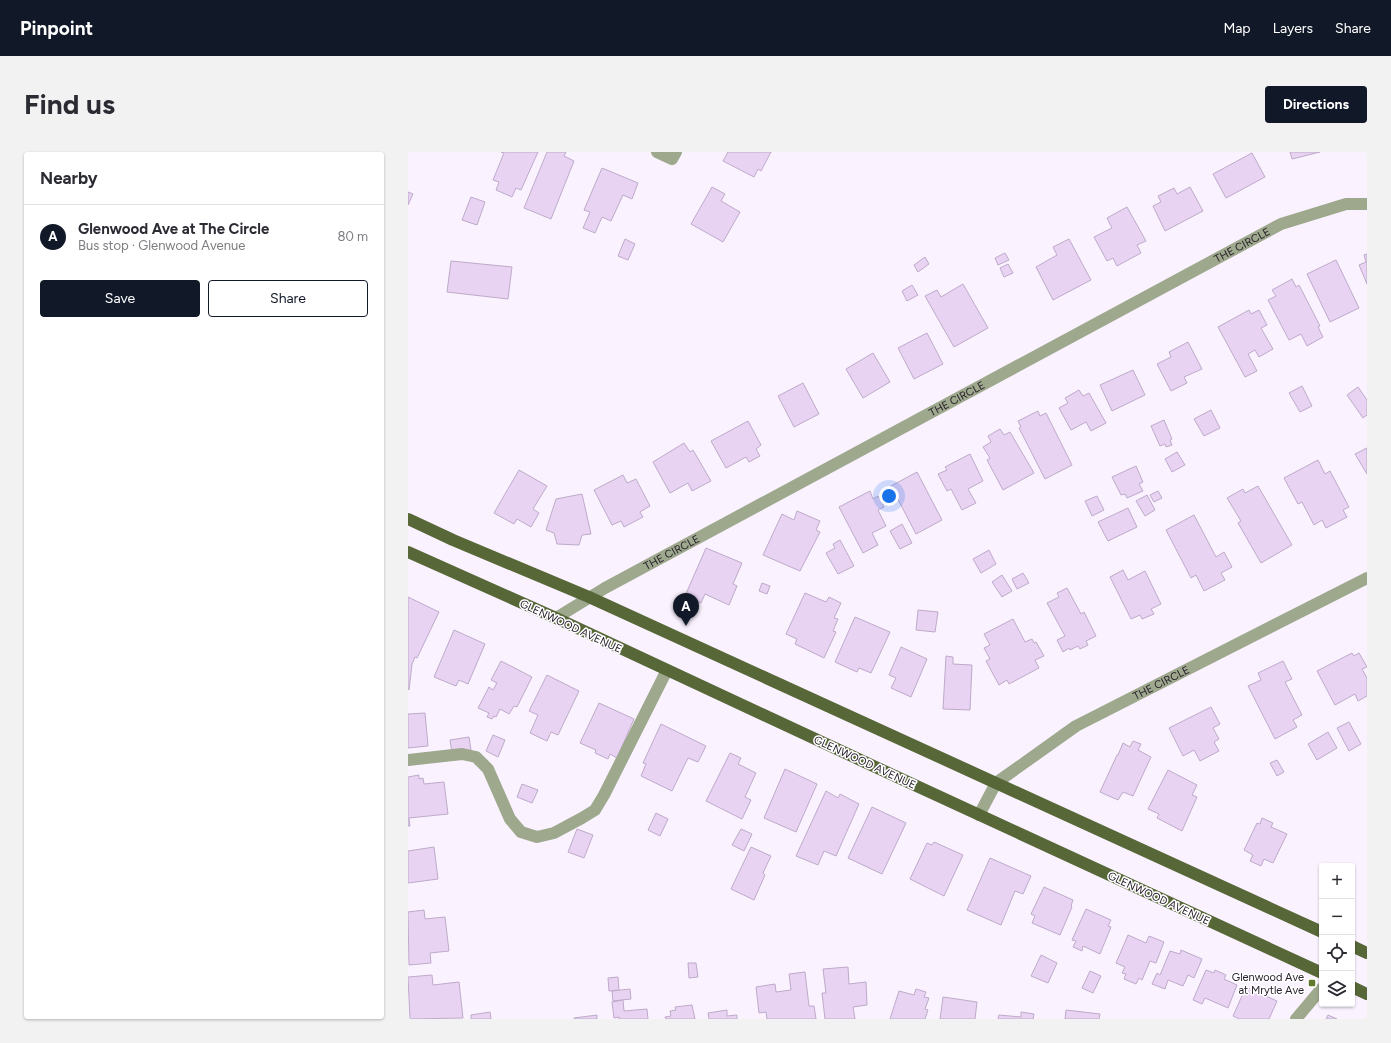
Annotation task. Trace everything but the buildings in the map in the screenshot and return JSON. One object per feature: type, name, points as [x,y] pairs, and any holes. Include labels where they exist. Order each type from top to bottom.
[{"type":"main road","points":[[408,519],[453,540],[588,597],[1319,931]]},
{"type":"main road","name":"GLENWOOD AVENUE","points":[[408,552],[556,618],[1319,972]]},
{"type":"main road","points":[[1355,947],[1367,952]]},
{"type":"main road","points":[[1355,988],[1367,994]]},
{"type":"street","points":[[657,152],[674,155]]},
{"type":"street","name":"THE CIRCLE","points":[[556,618],[588,597],[1281,224],[1346,204],[1367,204]]},
{"type":"street","name":"THE CIRCLE","points":[[979,815],[996,783],[1076,726],[1367,578]]},
{"type":"street","points":[[408,760],[462,754],[476,758],[488,769],[510,819],[521,832],[537,837],[554,833],[595,810],[667,670]]},
{"type":"street","points":[[1296,1019],[1319,992]]},
{"type":"place","name":"Glenwood Ave at The Circle","points":[[686,626]]},
{"type":"place","name":"Glenwood Ave at Mrytle Ave","points":[[1312,983]]}]
